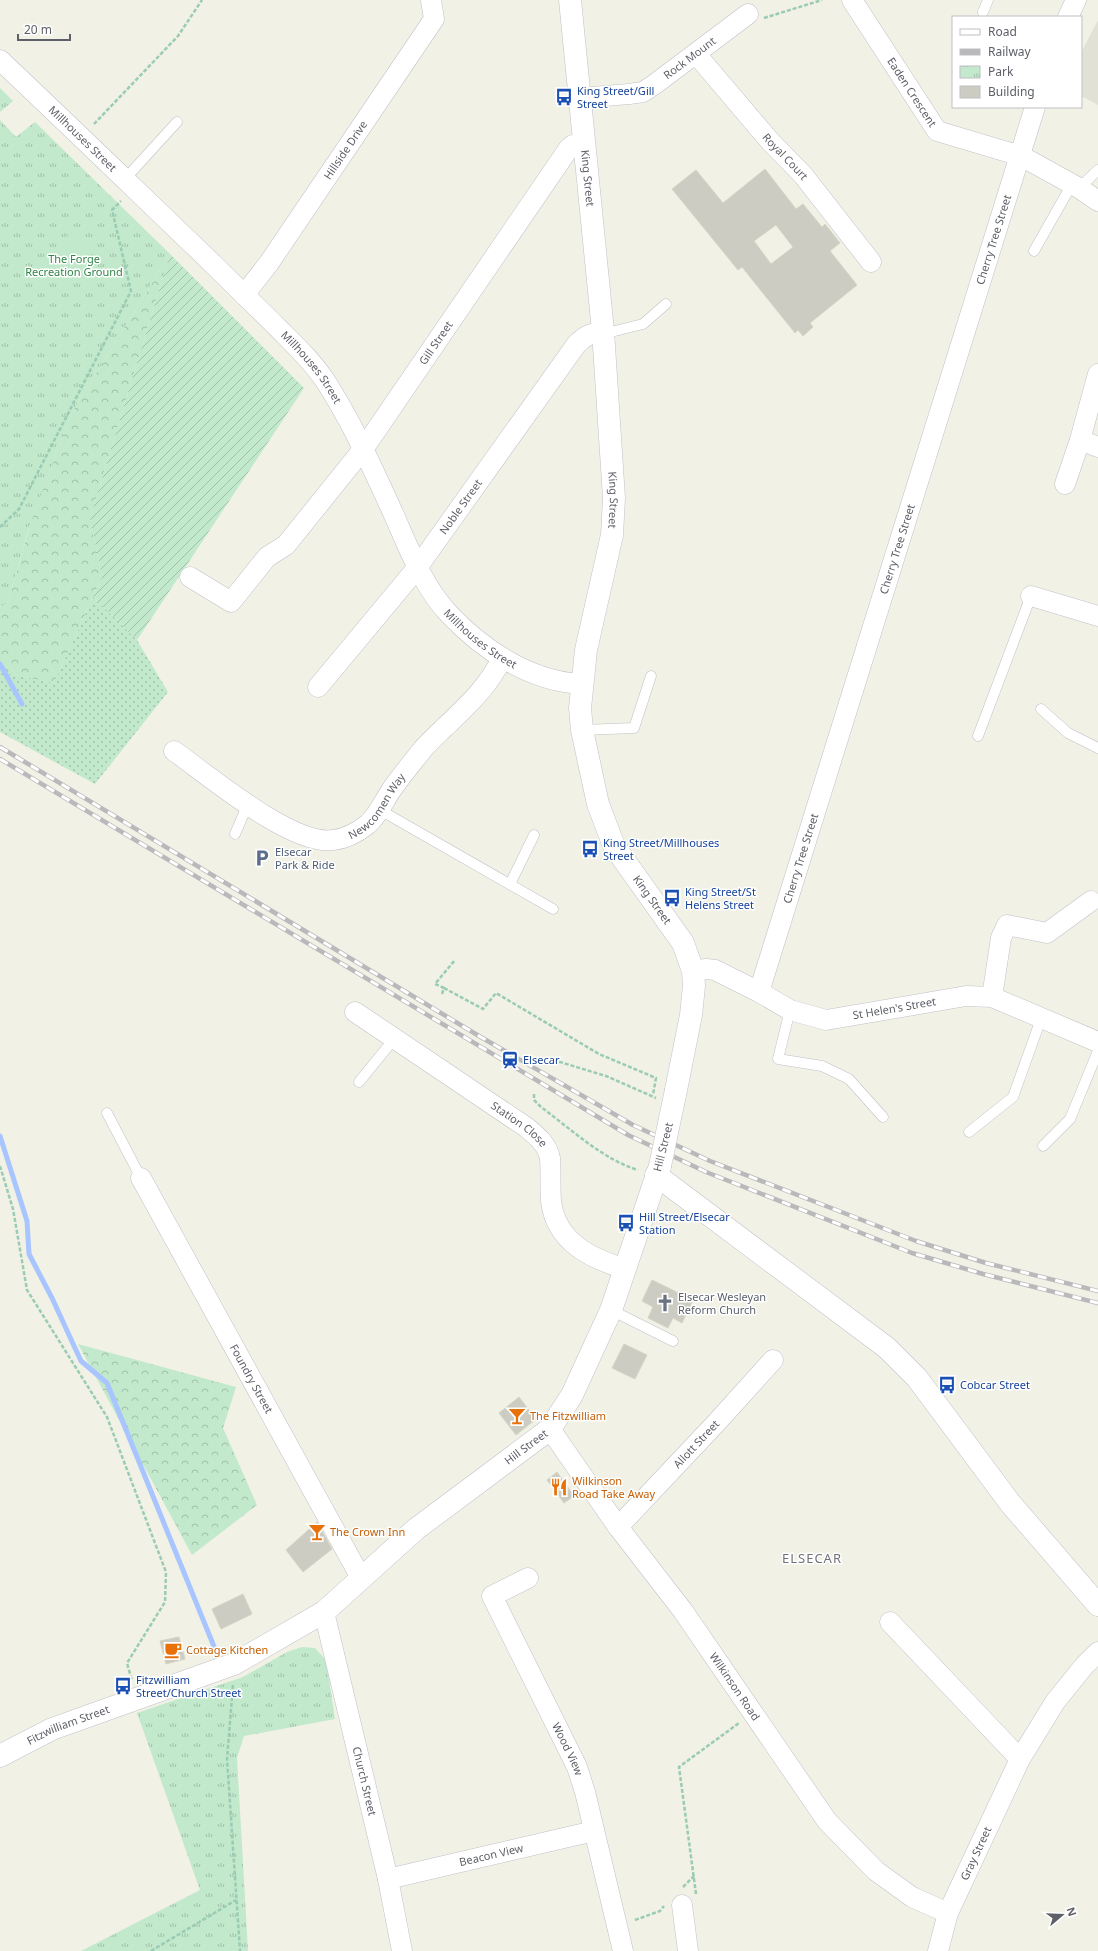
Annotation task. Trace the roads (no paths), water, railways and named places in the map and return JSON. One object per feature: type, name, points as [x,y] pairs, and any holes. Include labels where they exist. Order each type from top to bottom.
[{"type":"main road","name":"King Street","points":[[570,0],[602,332],[614,498],[612,535],[586,650],[580,708],[582,730],[598,804],[614,846],[683,943],[693,971]]},
{"type":"main road","name":"Hill Street","points":[[138,1698],[234,1664],[324,1612],[416,1529],[550,1430],[572,1395],[611,1310],[658,1170],[692,1015],[694,986],[693,971]]},
{"type":"main road","points":[[658,1170],[887,1348],[917,1378],[1010,1503],[1098,1605]]},
{"type":"main road","name":"Fitzwilliam Street","points":[[0,1756],[52,1729],[138,1698]]},
{"type":"street","name":"Hillside Drive","points":[[244,295],[269,263],[434,19],[431,0]]},
{"type":"street","name":"Eaden Crescent","points":[[852,0],[853,4],[937,131],[1021,156],[1076,186],[1098,201]]},
{"type":"street","points":[[1068,16],[1076,0]]},
{"type":"street","name":"Rock Mount","points":[[580,98],[642,92],[696,54],[748,14]]},
{"type":"street","name":"Royal Court","points":[[696,54],[769,140],[803,176],[871,262]]},
{"type":"street","name":"Millhouses Street","points":[[0,60],[297,347],[325,380],[364,448],[417,568],[434,596],[449,614],[476,639],[502,658],[522,669],[567,684],[582,684]]},
{"type":"street","name":"Cherry Tree Street","points":[[759,992],[1035,108]]},
{"type":"street","name":"Gill Street","points":[[190,577],[231,602],[267,557],[286,545],[364,448],[565,153],[573,145],[584,144]]},
{"type":"street","name":"Noble Street","points":[[318,687],[417,568],[576,345],[592,332],[602,332]]},
{"type":"street","points":[[1065,484],[1089,444],[1098,374]]},
{"type":"street","points":[[1031,596],[1098,615]]},
{"type":"street","name":"Newcomen Way","points":[[174,751],[248,804],[289,830],[306,837],[319,840],[332,840],[355,833],[369,823],[380,810],[390,792],[426,746],[477,696],[486,685],[495,673],[502,658]]},
{"type":"street","points":[[992,997],[1001,938],[1007,925],[1047,933],[1091,901]]},
{"type":"street","name":"St Helen's Street","points":[[693,971],[706,969],[715,970],[759,992],[790,1010],[826,1020],[966,996],[992,997],[1098,1042]]},
{"type":"street","name":"Station Close","points":[[355,1012],[526,1127],[541,1139],[550,1158],[551,1203],[560,1229],[567,1239],[586,1254],[625,1269]]},
{"type":"street","name":"Foundry Street","points":[[142,1178],[361,1578]]},
{"type":"street","name":"Allott Street","points":[[618,1527],[718,1422],[773,1360]]},
{"type":"street","name":"Wilkinson Road","points":[[550,1430],[618,1527],[683,1611],[827,1821],[876,1870],[912,1897],[948,1913]]},
{"type":"street","name":"Wood View","points":[[528,1578],[492,1596],[577,1767],[586,1792],[623,1951]]},
{"type":"street","name":"Church Street","points":[[324,1612],[388,1879],[402,1951]]},
{"type":"street","points":[[890,1622],[1020,1759]]},
{"type":"street","name":"Gray Street","points":[[938,1951],[948,1913],[1020,1759],[1055,1702],[1091,1668],[1098,1652]]},
{"type":"street","name":"Beacon View","points":[[388,1879],[594,1831]]},
{"type":"street","points":[[677,1899],[688,1951]]},
{"type":"lane","points":[[984,12],[988,0]]},
{"type":"lane","points":[[129,183],[177,122]]},
{"type":"lane","points":[[1034,251],[1076,186],[1098,170]]},
{"type":"lane","points":[[602,332],[643,324],[666,304]]},
{"type":"lane","points":[[978,736],[1031,596]]},
{"type":"lane","points":[[582,730],[634,728],[651,676]]},
{"type":"lane","points":[[1041,709],[1068,734],[1098,748]]},
{"type":"lane","points":[[235,834],[248,804]]},
{"type":"lane","points":[[380,810],[553,910]]},
{"type":"lane","points":[[510,884],[534,836]]},
{"type":"lane","points":[[790,1010],[778,1059],[822,1066],[849,1079],[884,1116]]},
{"type":"lane","points":[[969,1132],[1013,1097],[1041,1019]]},
{"type":"lane","points":[[359,1082],[394,1039]]},
{"type":"lane","points":[[1043,1146],[1070,1119],[1098,1051]]},
{"type":"lane","points":[[107,1113],[142,1178]]},
{"type":"lane","points":[[611,1310],[673,1341]]},
{"type":"waterway","points":[[0,664],[22,704]]},
{"type":"waterway","points":[[0,1136],[27,1221],[29,1254],[52,1298],[81,1361],[107,1383],[215,1649]]},
{"type":"railway","points":[[0,747],[479,1036],[633,1125],[710,1161],[916,1241],[986,1263],[1098,1291]]},
{"type":"railway","points":[[0,759],[628,1135],[706,1172],[912,1253],[983,1274],[1098,1303]]},
{"type":"place","name":"King Street/Gill Street","points":[[564,97]]},
{"type":"place","name":"King Street/Millhouses Street","points":[[590,849]]},
{"type":"place","name":"Elsecar Park & Ride","points":[[262,858]]},
{"type":"place","name":"King Street/St Helens Street","points":[[672,898]]},
{"type":"place","name":"Elsecar","points":[[510,1060]]},
{"type":"place","name":"Hill Street/Elsecar Station","points":[[626,1223]]},
{"type":"place","name":"Elsecar Wesleyan Reform Church","points":[[665,1303]]},
{"type":"place","name":"Cobcar Street","points":[[947,1385]]},
{"type":"place","name":"The Fitzwilliam","points":[[517,1416]]},
{"type":"place","name":"Wilkinson Road Take Away","points":[[559,1487]]},
{"type":"place","name":"The Crown Inn","points":[[317,1532]]},
{"type":"place","name":"Cottage Kitchen","points":[[173,1650]]},
{"type":"place","name":"Fitzwilliam Street/Church Street","points":[[123,1686]]},
{"type":"district","name":"ELSECAR","points":[[812,1558]]},
{"type":"park label","name":"The Forge Recreation Ground","points":[[74,265]]}]
